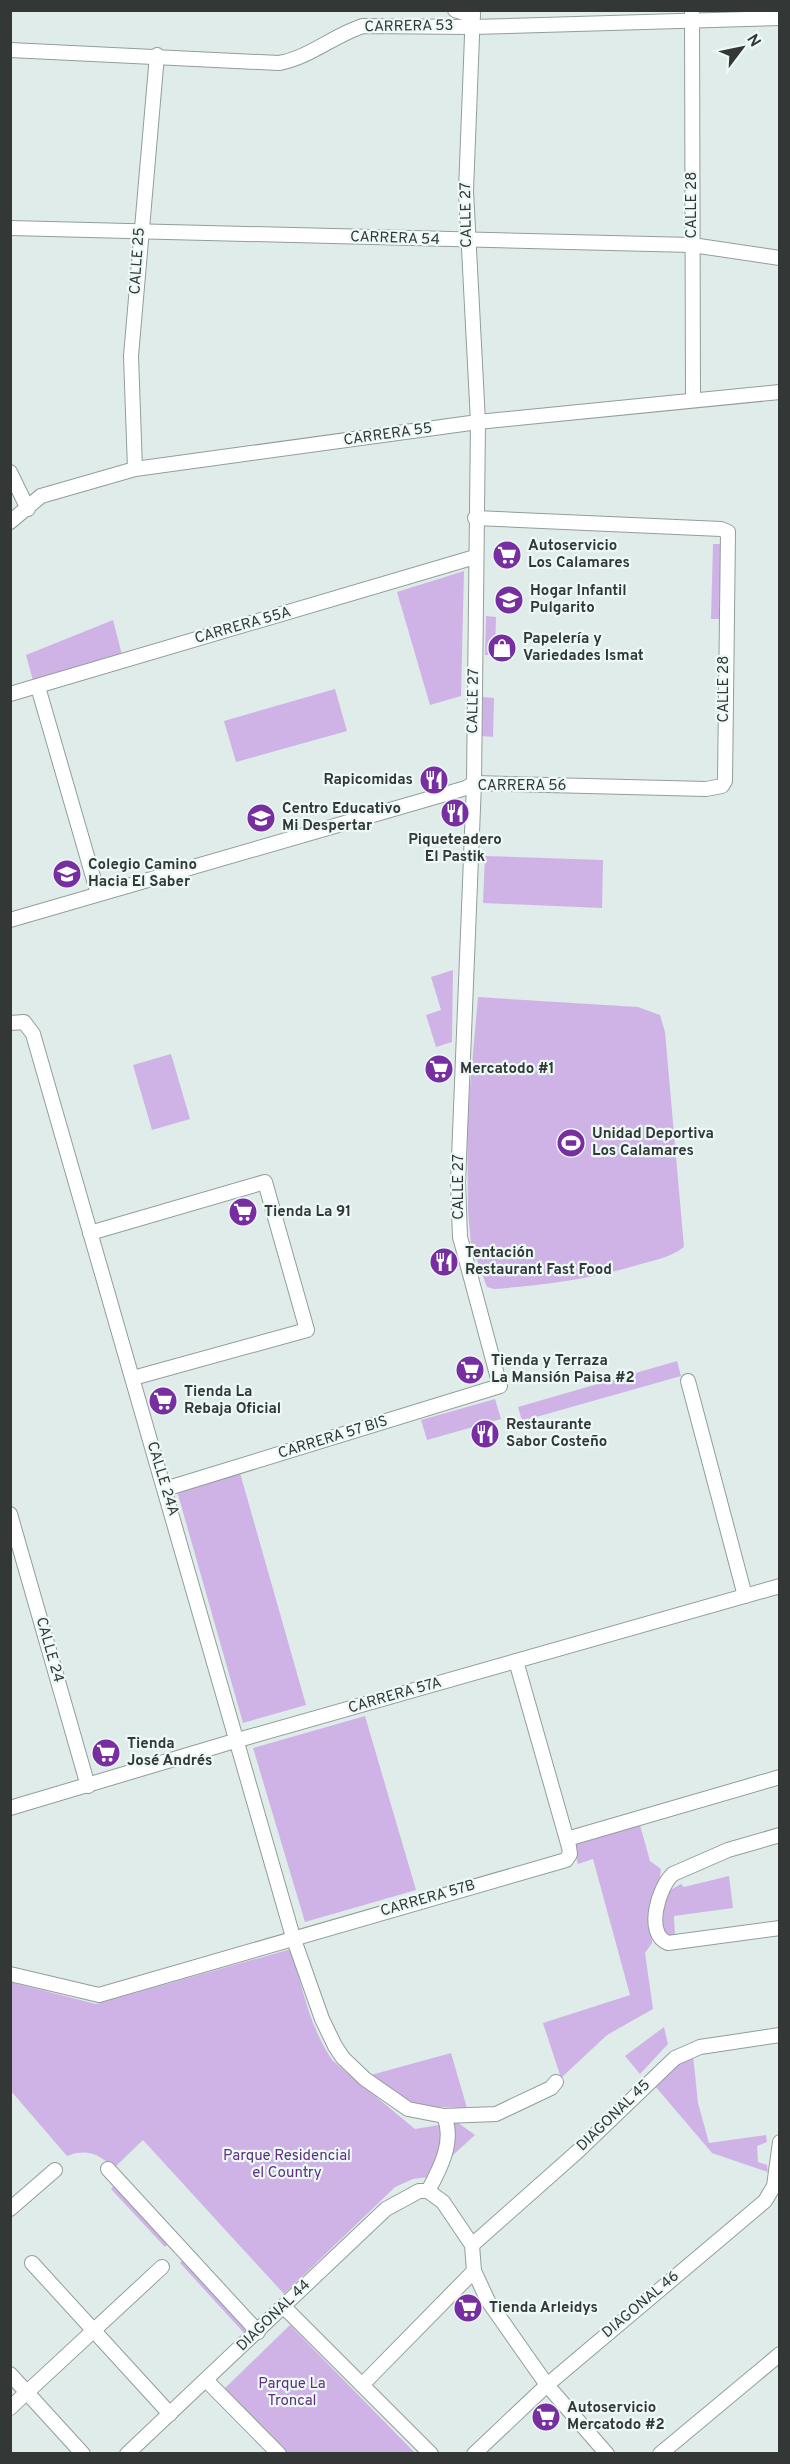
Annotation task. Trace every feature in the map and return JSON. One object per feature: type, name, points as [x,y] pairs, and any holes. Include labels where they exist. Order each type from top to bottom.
[{"type":"street","name":"CARRERA 53","points":[[455,10],[473,18]]},
{"type":"street","name":"CARRERA 53","points":[[10,50],[157,55],[279,63],[293,60],[363,26],[473,18],[692,15],[780,18]]},
{"type":"street","name":"CALLE 28","points":[[692,15],[693,399]]},
{"type":"street","name":"CALLE 27","points":[[473,18],[467,111],[466,241],[478,422],[475,518],[474,783],[458,1209],[460,1237],[500,1386]]},
{"type":"street","name":"CALLE 25","points":[[135,469],[131,357],[140,231],[157,55]]},
{"type":"street","name":"CARRERA 54","points":[[10,228],[692,245],[780,258]]},
{"type":"street","name":"CARRERA 55","points":[[10,522],[41,496],[135,469],[478,422],[780,392]]},
{"type":"street","points":[[10,472],[28,509]]},
{"type":"street","name":"CALLE 28","points":[[475,518],[721,529],[729,536],[725,622],[725,782]]},
{"type":"street","name":"CARRERA 55A","points":[[10,694],[475,556]]},
{"type":"street","points":[[38,687],[98,894]]},
{"type":"street","name":"CARRERA 56","points":[[10,920],[466,788],[474,783],[713,789],[719,788],[725,782]]},
{"type":"street","name":"CALLE 24A","points":[[10,1023],[20,1021],[26,1024],[33,1034],[293,1937],[322,2019],[343,2058],[365,2079],[408,2109],[444,2116],[496,2114],[551,2088],[556,2082]]},
{"type":"street","points":[[90,1233],[265,1182],[307,1330],[133,1378]]},
{"type":"street","points":[[687,1380],[745,1596]]},
{"type":"street","name":"CARRERA 57 BIS","points":[[165,1489],[500,1386]]},
{"type":"street","name":"CALLE 24","points":[[10,1514],[88,1786]]},
{"type":"street","name":"CARRERA 57A","points":[[10,1808],[238,1740],[780,1586]]},
{"type":"street","points":[[516,1661],[567,1839],[780,1777]]},
{"type":"street","points":[[780,1834],[696,1862],[668,1879],[660,1898],[656,1918],[657,1934],[663,1942],[780,1928]]},
{"type":"street","name":"CARRERA 57B","points":[[10,1974],[99,1995],[154,1981],[293,1937],[563,1860],[570,1854],[567,1839]]},
{"type":"street","name":"DIAGONAL 45","points":[[472,2245],[577,2152],[675,2058],[700,2047],[780,2036]]},
{"type":"street","points":[[444,2116],[448,2129],[446,2148],[428,2191],[447,2206],[472,2245],[474,2271],[484,2294],[547,2385],[607,2454]]},
{"type":"street","name":"DIAGONAL 46","points":[[474,2454],[547,2385],[765,2201],[774,2186],[780,2142]]},
{"type":"street","points":[[108,2169],[258,2332]]},
{"type":"street","points":[[12,2205],[55,2170]]},
{"type":"street","name":"DIAGONAL 44","points":[[126,2454],[391,2205],[414,2192],[428,2191]]},
{"type":"street","points":[[32,2264],[170,2414]]},
{"type":"street","points":[[10,2408],[162,2267]]},
{"type":"street","points":[[362,2385],[474,2271]]},
{"type":"street","points":[[284,2307],[431,2454]]},
{"type":"street","points":[[660,2454],[780,2354]]},
{"type":"street","points":[[10,2374],[83,2454]]},
{"type":"street","points":[[206,2380],[279,2454]]},
{"type":"green space","points":[[713,544],[721,544],[719,619],[711,619]]},
{"type":"green space","points":[[464,571],[461,696],[430,705],[397,592]]},
{"type":"green space","points":[[486,616],[496,617],[495,655],[485,655]]},
{"type":"green space","points":[[113,620],[122,655],[34,684],[26,655]]},
{"type":"green space","points":[[335,689],[347,731],[236,762],[224,721]]},
{"type":"green space","points":[[483,697],[494,698],[493,737],[482,736]]},
{"type":"green space","points":[[485,856],[603,860],[602,908],[483,903]]},
{"type":"green space","points":[[453,970],[452,1042],[436,1047],[426,1015],[441,1010],[431,977]]},
{"type":"green space","name":"Unidad Deportiva Los Calamares","points":[[478,997],[638,1007],[660,1015],[665,1032],[684,1247],[658,1260],[586,1277],[494,1289],[487,1287],[471,1245],[468,1211],[467,1121]]},
{"type":"green space","points":[[171,1054],[190,1119],[152,1130],[133,1065]]},
{"type":"green space","points":[[677,1361],[681,1376],[522,1421],[518,1407]]},
{"type":"green space","points":[[495,1399],[501,1419],[427,1440],[421,1420]]},
{"type":"green space","points":[[240,1473],[306,1705],[243,1723],[177,1491]]},
{"type":"green space","points":[[365,1716],[416,1890],[305,1922],[253,1748]]},
{"type":"green space","points":[[640,1825],[650,1861],[661,1869],[652,1943],[645,1953],[653,2009],[607,2035],[561,2078],[543,2023],[630,1995],[593,1859],[578,1864],[573,1844]]},
{"type":"green space","points":[[729,1876],[733,1908],[674,1916],[675,1936],[672,1938],[662,1931],[665,1893],[681,1884],[684,1887]]},
{"type":"green space","name":"Parque Residencial el Country","points":[[291,1949],[318,2035],[333,2061],[415,2129],[457,2122],[475,2135],[429,2177],[413,2179],[395,2187],[284,2294],[143,2140],[114,2168],[92,2154],[80,2153],[67,2156],[11,2091],[10,1982],[96,2004]]},
{"type":"green space","points":[[664,2027],[668,2044],[640,2074],[625,2056]]},
{"type":"green space","points":[[451,2053],[467,2108],[413,2106],[371,2075]]},
{"type":"green space","points":[[693,2055],[698,2103],[709,2143],[766,2135],[767,2142],[757,2146],[758,2162],[767,2165],[768,2172],[712,2153],[655,2086],[677,2063]]},
{"type":"green space","points":[[115,2184],[169,2243],[165,2247],[111,2189]]},
{"type":"green space","points":[[184,2259],[248,2329],[244,2333],[180,2263]]},
{"type":"green space","name":"Parque La Troncal","points":[[290,2325],[415,2453],[286,2453],[224,2389]]},
{"type":"place","name":"Autoservicio Los Calamares","points":[[507,555]]},
{"type":"place","name":"Hogar Infantil Pulgarito","points":[[509,600]]},
{"type":"place","name":"Papelería y Variedades Ismat","points":[[502,648]]},
{"type":"place","name":"Rapicomidas","points":[[434,780]]},
{"type":"place","name":"Piqueteadero El Pastik","points":[[455,813]]},
{"type":"place","name":"Centro Educativo Mi Despertar","points":[[261,818]]},
{"type":"place","name":"Colegio Camino Hacia El Saber","points":[[67,874]]},
{"type":"place","name":"Mercatodo #1","points":[[439,1069]]},
{"type":"place","name":"Unidad Deportiva Los Calamares","points":[[571,1143]]},
{"type":"place","name":"Tienda La 91","points":[[243,1212]]},
{"type":"place","name":"Tentación Restaurant Fast Food","points":[[444,1262]]},
{"type":"place","name":"Tienda y Terraza La Mansión Paisa #2","points":[[470,1370]]},
{"type":"place","name":"Tienda La Rebaja Oficial","points":[[163,1401]]},
{"type":"place","name":"Restaurante Sabor Costeño","points":[[485,1434]]},
{"type":"place","name":"Tienda José Andrés","points":[[106,1753]]},
{"type":"place","name":"Tienda Arleidys","points":[[468,2308]]},
{"type":"place","name":"Autoservicio Mercatodo #2","points":[[546,2417]]}]
